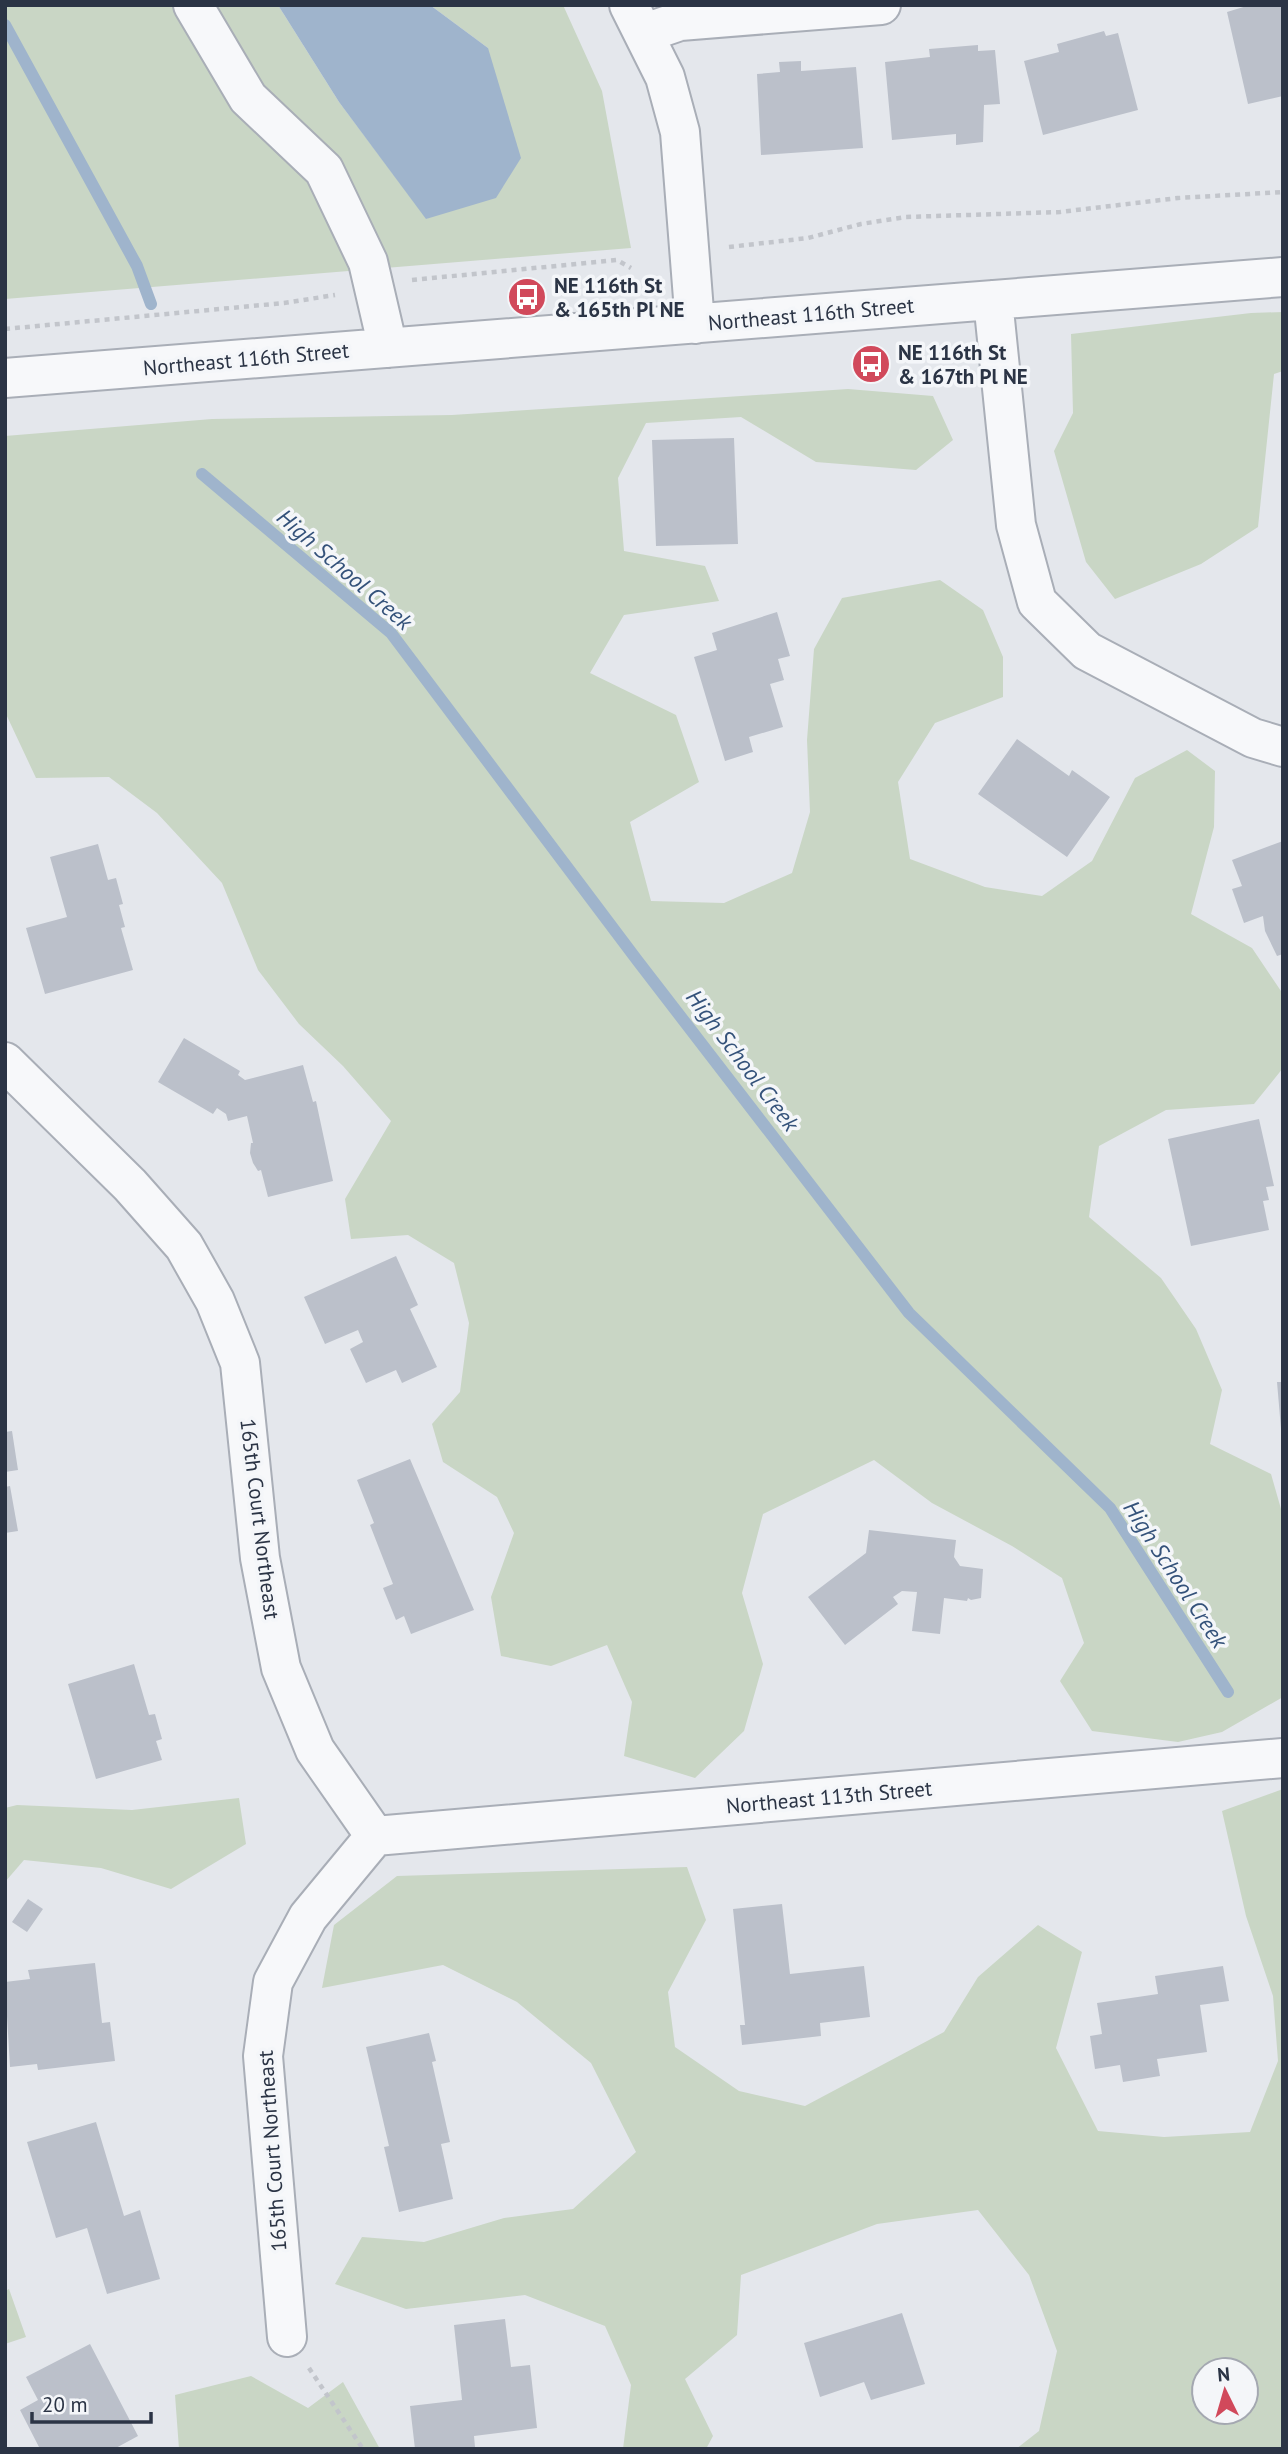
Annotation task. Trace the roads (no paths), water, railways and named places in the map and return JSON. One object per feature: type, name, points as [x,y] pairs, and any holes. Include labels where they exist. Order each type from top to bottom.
[{"type":"street","points":[[193,5],[248,99],[324,170],[368,262],[388,348]]},
{"type":"street","points":[[695,324],[680,132],[665,77],[637,19],[680,21],[881,5]]},
{"type":"street","name":"Northeast 116th Street","points":[[5,378],[1283,277]]},
{"type":"street","points":[[993,300],[1016,525],[1037,602],[1087,652],[1253,738],[1283,747]]},
{"type":"street","name":"165th Court Northeast","points":[[5,1062],[131,1185],[184,1246],[215,1301],[240,1363],[260,1558],[281,1668],[315,1750],[375,1836],[308,1917],[273,1982],[263,2056],[287,2337]]},
{"type":"street","name":"Northeast 113th Street","points":[[375,1836],[1283,1758]]},
{"type":"water","points":[[278,5],[430,5],[488,48],[521,158],[496,198],[426,219],[339,102]]},
{"type":"waterway","name":"High School Creek","points":[[5,25],[137,266],[151,304]]},
{"type":"waterway","name":"High School Creek","points":[[202,474],[391,633],[637,960],[909,1313],[1110,1508],[1228,1692]]},
{"type":"place","name":"NE 116th St & 165th Pl NE","points":[[527,297]]},
{"type":"place","name":"NE 116th St & 167th Pl NE","points":[[871,364]]}]
